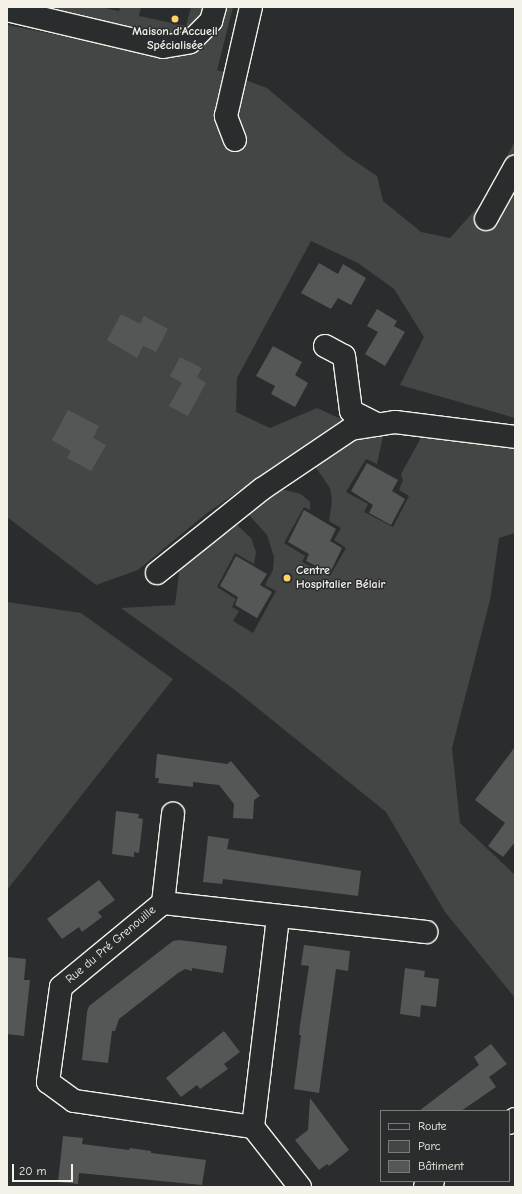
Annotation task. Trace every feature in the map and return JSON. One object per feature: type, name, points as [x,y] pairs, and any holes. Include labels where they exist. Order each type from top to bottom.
[{"type":"street","points":[[7,10],[163,47],[190,42],[211,21],[215,7]]},
{"type":"street","points":[[235,140],[226,116],[252,7]]},
{"type":"street","points":[[486,219],[515,168]]},
{"type":"street","points":[[325,346],[344,356],[351,411],[378,424]]},
{"type":"street","points":[[157,573],[262,489],[351,429],[395,422],[515,436]]},
{"type":"street","points":[[163,903],[173,814]]},
{"type":"street","name":"Rue du Pré Grenouille","points":[[253,1127],[74,1102],[48,1082],[61,987],[163,903],[278,917],[426,932]]},
{"type":"street","points":[[278,917],[253,1127],[300,1187]]},
{"type":"green space","points":[[33,7],[100,7],[119,11],[120,7],[141,7],[139,16],[186,26],[191,7],[206,7],[203,16],[189,32],[169,39]]},
{"type":"green space","points":[[224,7],[233,7],[217,70],[267,88],[346,155],[377,176],[383,201],[421,232],[450,238],[484,200],[515,141],[515,418],[400,385],[424,337],[394,289],[358,263],[311,241],[237,378],[236,412],[270,428],[317,408],[343,420],[207,513],[138,570],[96,585],[7,517],[7,25],[154,54]]},
{"type":"green space","points":[[384,431],[377,464],[366,459],[346,492],[368,504],[364,512],[393,527],[409,496],[399,490],[403,480],[401,474],[422,436],[446,441],[515,446],[515,533],[499,538],[490,600],[452,748],[460,823],[515,875],[515,998],[445,912],[386,812],[235,690],[121,608],[175,605],[180,565],[236,524],[251,538],[256,552],[254,564],[235,553],[217,587],[236,599],[232,607],[239,611],[233,621],[253,633],[276,591],[265,585],[273,570],[274,557],[267,535],[249,515],[281,489],[301,494],[310,502],[310,510],[304,507],[284,543],[305,556],[302,562],[330,576],[346,548],[334,540],[341,528],[329,521],[332,501],[330,488],[312,462],[350,435]]},
{"type":"green space","points":[[7,602],[81,613],[173,679],[7,890]]},
{"type":"building","points":[[319,263],[338,274],[343,264],[366,278],[351,305],[338,298],[331,309],[301,293]]},
{"type":"building","points":[[377,309],[397,321],[394,326],[405,332],[385,366],[365,354],[378,332],[367,326]]},
{"type":"building","points":[[121,314],[140,324],[144,316],[168,329],[156,352],[143,346],[137,358],[107,340]]},
{"type":"building","points":[[273,346],[302,362],[295,375],[308,383],[295,407],[271,394],[275,386],[256,376]]},
{"type":"building","points":[[180,357],[202,368],[197,377],[206,383],[188,416],[169,406],[182,383],[170,376]]},
{"type":"building","points":[[68,410],[99,426],[93,438],[106,445],[91,471],[67,458],[71,451],[52,440]]},
{"type":"building","points":[[367,463],[398,480],[392,491],[405,499],[391,525],[369,513],[373,505],[351,491]]},
{"type":"building","points":[[304,510],[336,529],[330,541],[342,548],[330,573],[306,561],[309,554],[288,542]]},
{"type":"building","points":[[236,556],[267,574],[260,585],[272,592],[257,618],[235,605],[238,597],[220,586]]},
{"type":"building","points":[[515,747],[515,842],[503,857],[488,846],[505,823],[475,800]]},
{"type":"building","points":[[157,754],[227,764],[231,761],[260,796],[254,800],[253,819],[233,818],[234,804],[219,785],[193,782],[193,787],[158,783],[159,778],[155,778]]},
{"type":"building","points":[[116,811],[139,814],[138,818],[143,819],[139,853],[134,852],[134,857],[112,854]]},
{"type":"building","points":[[208,836],[229,839],[227,849],[361,871],[358,896],[223,879],[222,884],[203,882]]},
{"type":"building","points":[[99,880],[115,900],[98,912],[102,917],[82,932],[79,927],[62,939],[47,919]]},
{"type":"building","points":[[179,940],[227,946],[223,973],[192,968],[192,971],[185,969],[178,973],[119,1019],[115,1031],[112,1031],[108,1063],[82,1060],[87,1012],[89,1006],[173,941]]},
{"type":"building","points":[[304,945],[350,951],[348,971],[336,969],[319,1093],[294,1089],[301,1035],[299,1035],[300,1025],[309,966],[301,965]]},
{"type":"building","points":[[7,957],[26,959],[24,980],[30,980],[24,1036],[7,1034]]},
{"type":"building","points":[[405,968],[425,971],[424,977],[439,979],[436,1007],[421,1005],[420,1017],[400,1014]]},
{"type":"building","points":[[224,1031],[240,1052],[224,1064],[228,1069],[200,1089],[197,1085],[181,1097],[166,1078]]},
{"type":"building","points":[[491,1044],[507,1064],[489,1077],[496,1087],[462,1110],[420,1110],[479,1065],[474,1057]]},
{"type":"building","points":[[310,1098],[349,1150],[329,1166],[327,1164],[319,1170],[295,1140],[308,1130]]},
{"type":"building","points":[[63,1136],[83,1138],[82,1144],[129,1150],[130,1148],[151,1151],[151,1153],[206,1160],[202,1185],[79,1173],[78,1184],[58,1182]]},
{"type":"place","name":"Maison d'Accueil Spécialisée","points":[[175,19]]},
{"type":"place","name":"Centre Hospitalier Bélair","points":[[287,578]]}]
